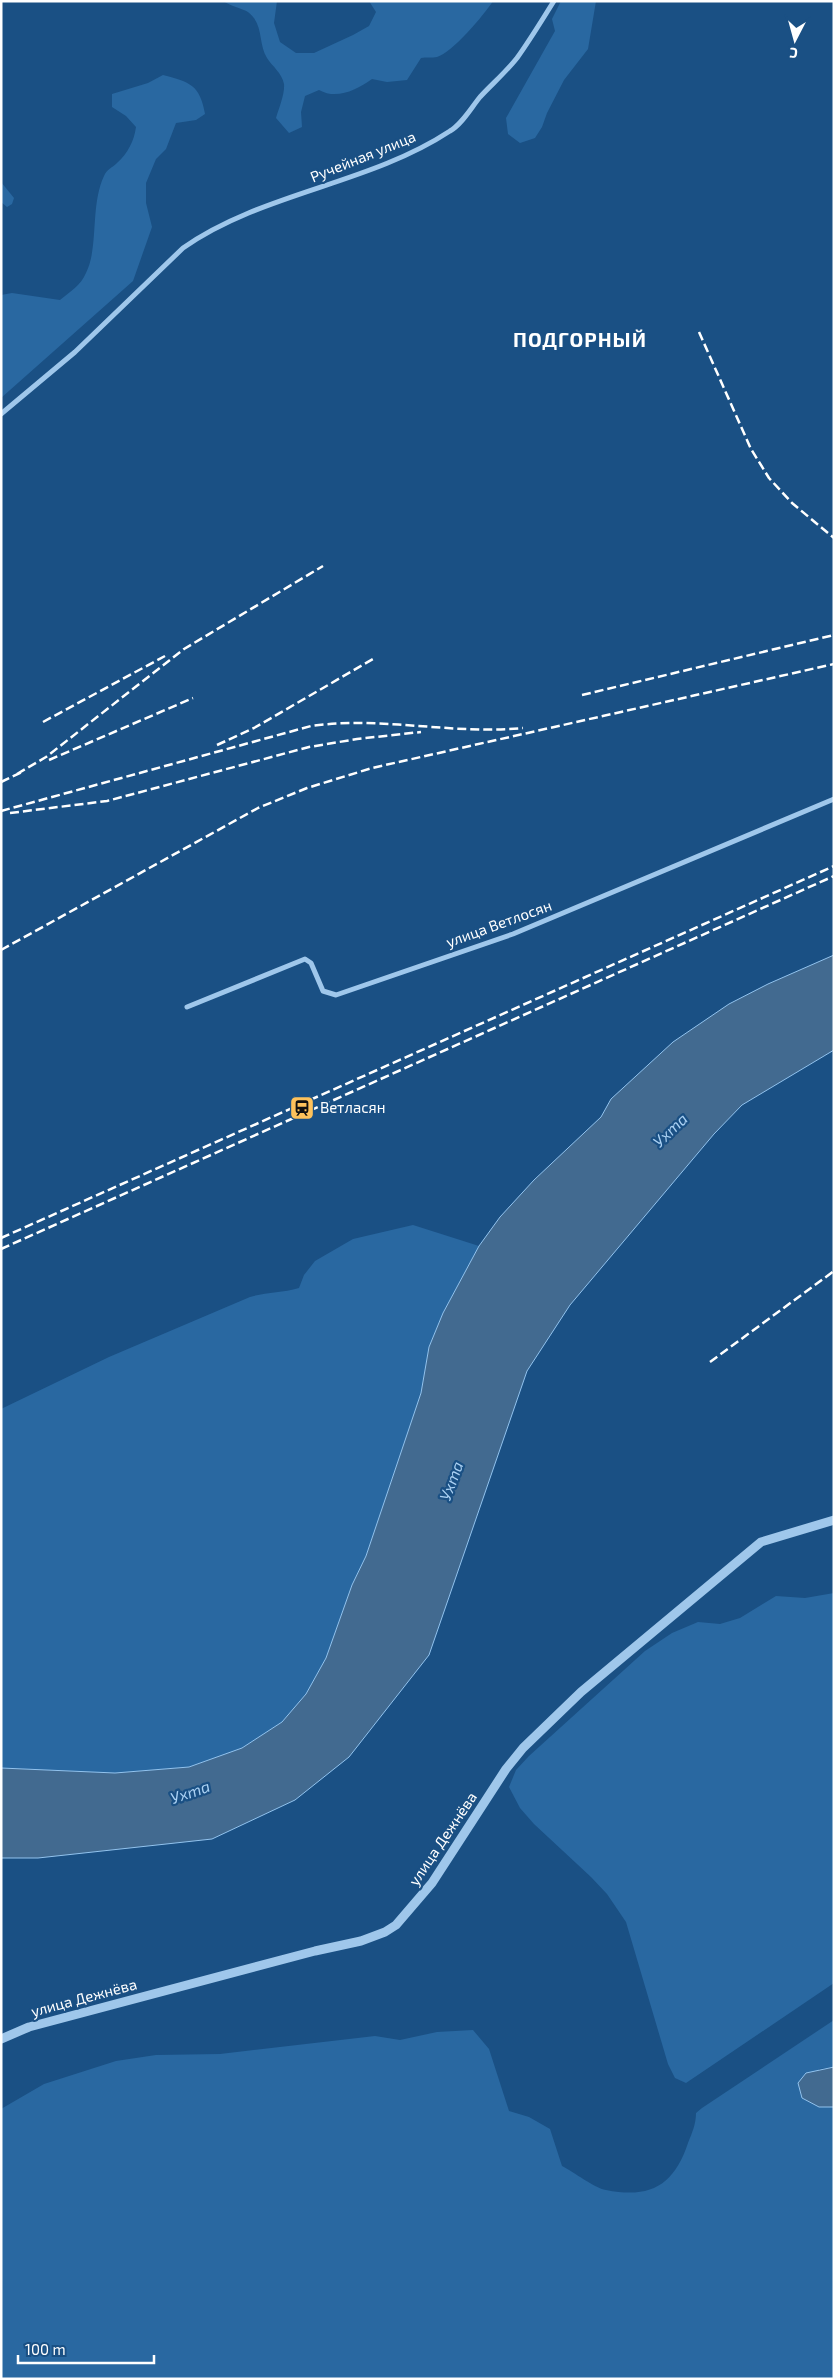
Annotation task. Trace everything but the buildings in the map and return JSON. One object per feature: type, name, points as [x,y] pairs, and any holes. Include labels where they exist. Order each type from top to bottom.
[{"type":"street","name":"Ручейная улица","points":[[1,414],[75,352],[182,248],[222,224],[363,173],[426,145],[452,130],[490,86],[516,60],[554,1]]},
{"type":"street","name":"улица Ветлосян","points":[[187,1007],[305,959],[311,963],[323,991],[336,995],[513,934],[662,873],[834,799]]},
{"type":"street","name":"улица Дежнёва","points":[[1,2039],[29,2027],[315,1950],[361,1941],[385,1932],[406,1916],[432,1883],[501,1777],[523,1748],[581,1692],[761,1542],[834,1520]]},
{"type":"shaded area","points":[[223,1],[277,1],[274,23],[280,42],[296,53],[314,53],[369,26],[376,12],[369,1],[493,1],[483,15],[451,49],[437,57],[421,58],[407,80],[387,82],[372,79],[360,87],[339,94],[326,93],[319,90],[305,96],[301,112],[302,127],[289,133],[276,118],[284,92],[283,80],[264,52],[256,22],[248,12]]},
{"type":"shaded area","points":[[561,1],[596,1],[588,49],[564,80],[535,138],[520,143],[508,134],[506,118],[555,31],[552,19]]},
{"type":"shaded area","points":[[163,75],[192,86],[200,97],[205,114],[196,120],[176,123],[166,149],[156,159],[146,183],[146,203],[152,227],[133,281],[1,398],[1,295],[12,293],[60,300],[81,281],[90,263],[97,200],[104,176],[127,151],[134,137],[136,127],[126,116],[112,107],[112,94],[148,83]]},
{"type":"shaded area","points":[[1,182],[14,198],[12,204],[7,207],[1,202]]},
{"type":"shaded area","points":[[413,1225],[479,1246],[443,1313],[429,1347],[421,1393],[366,1556],[352,1585],[326,1658],[306,1694],[282,1722],[242,1748],[189,1767],[115,1773],[1,1768],[1,1409],[109,1357],[250,1297],[299,1288],[304,1275],[315,1261],[353,1239]]},
{"type":"shaded area","points":[[834,1593],[834,1983],[686,2083],[675,2078],[668,2064],[626,1922],[607,1894],[534,1824],[520,1808],[509,1787],[516,1770],[529,1756],[645,1651],[672,1633],[698,1622],[720,1624],[740,1618],[776,1596],[805,1598]]},
{"type":"shaded area","points":[[834,2020],[834,2067],[819,2069],[819,2107],[834,2107],[834,2379],[1,2379],[1,2109],[44,2084],[116,2061],[156,2055],[220,2054],[375,2036],[400,2040],[437,2032],[473,2030],[489,2049],[509,2111],[529,2117],[550,2129],[562,2166],[601,2189],[636,2192],[659,2186],[676,2169],[692,2132],[696,2113]]},
{"type":"water","name":"Ухта","points":[[834,955],[834,1050],[742,1105],[714,1134],[570,1305],[527,1371],[429,1655],[349,1757],[295,1800],[212,1839],[38,1858],[1,1858],[1,1768],[115,1773],[189,1767],[242,1748],[282,1722],[306,1694],[326,1658],[352,1585],[366,1556],[421,1393],[429,1347],[443,1313],[479,1246],[500,1217],[534,1180],[601,1117],[611,1099],[673,1042],[729,1004],[768,984]]},
{"type":"water","points":[[834,2067],[834,2107],[819,2107],[802,2098],[798,2083],[806,2073]]},
{"type":"railway","points":[[699,332],[751,449],[769,478],[792,503],[834,538]]},
{"type":"railway","points":[[17,774],[46,757],[184,649],[323,566]]},
{"type":"railway","points":[[582,695],[834,635]]},
{"type":"railway","points":[[43,722],[165,656]]},
{"type":"railway","points":[[217,745],[254,728],[373,659]]},
{"type":"railway","points":[[1,950],[258,808],[307,788],[372,768],[834,664]]},
{"type":"railway","points":[[49,760],[193,698]]},
{"type":"railway","points":[[1,811],[311,726],[364,723],[497,730],[523,728]]},
{"type":"railway","points":[[10,813],[107,801],[309,747],[357,739],[421,732]]},
{"type":"railway","points":[[1,782],[24,771]]},
{"type":"railway","points":[[1,1238],[834,866]]},
{"type":"railway","points":[[1,1249],[834,876]]},
{"type":"railway","points":[[710,1362],[834,1271]]},
{"type":"place","name":"Ветласян","points":[[302,1108]]},
{"type":"district","name":"ПОДГОРНЫЙ","points":[[580,340]]}]
